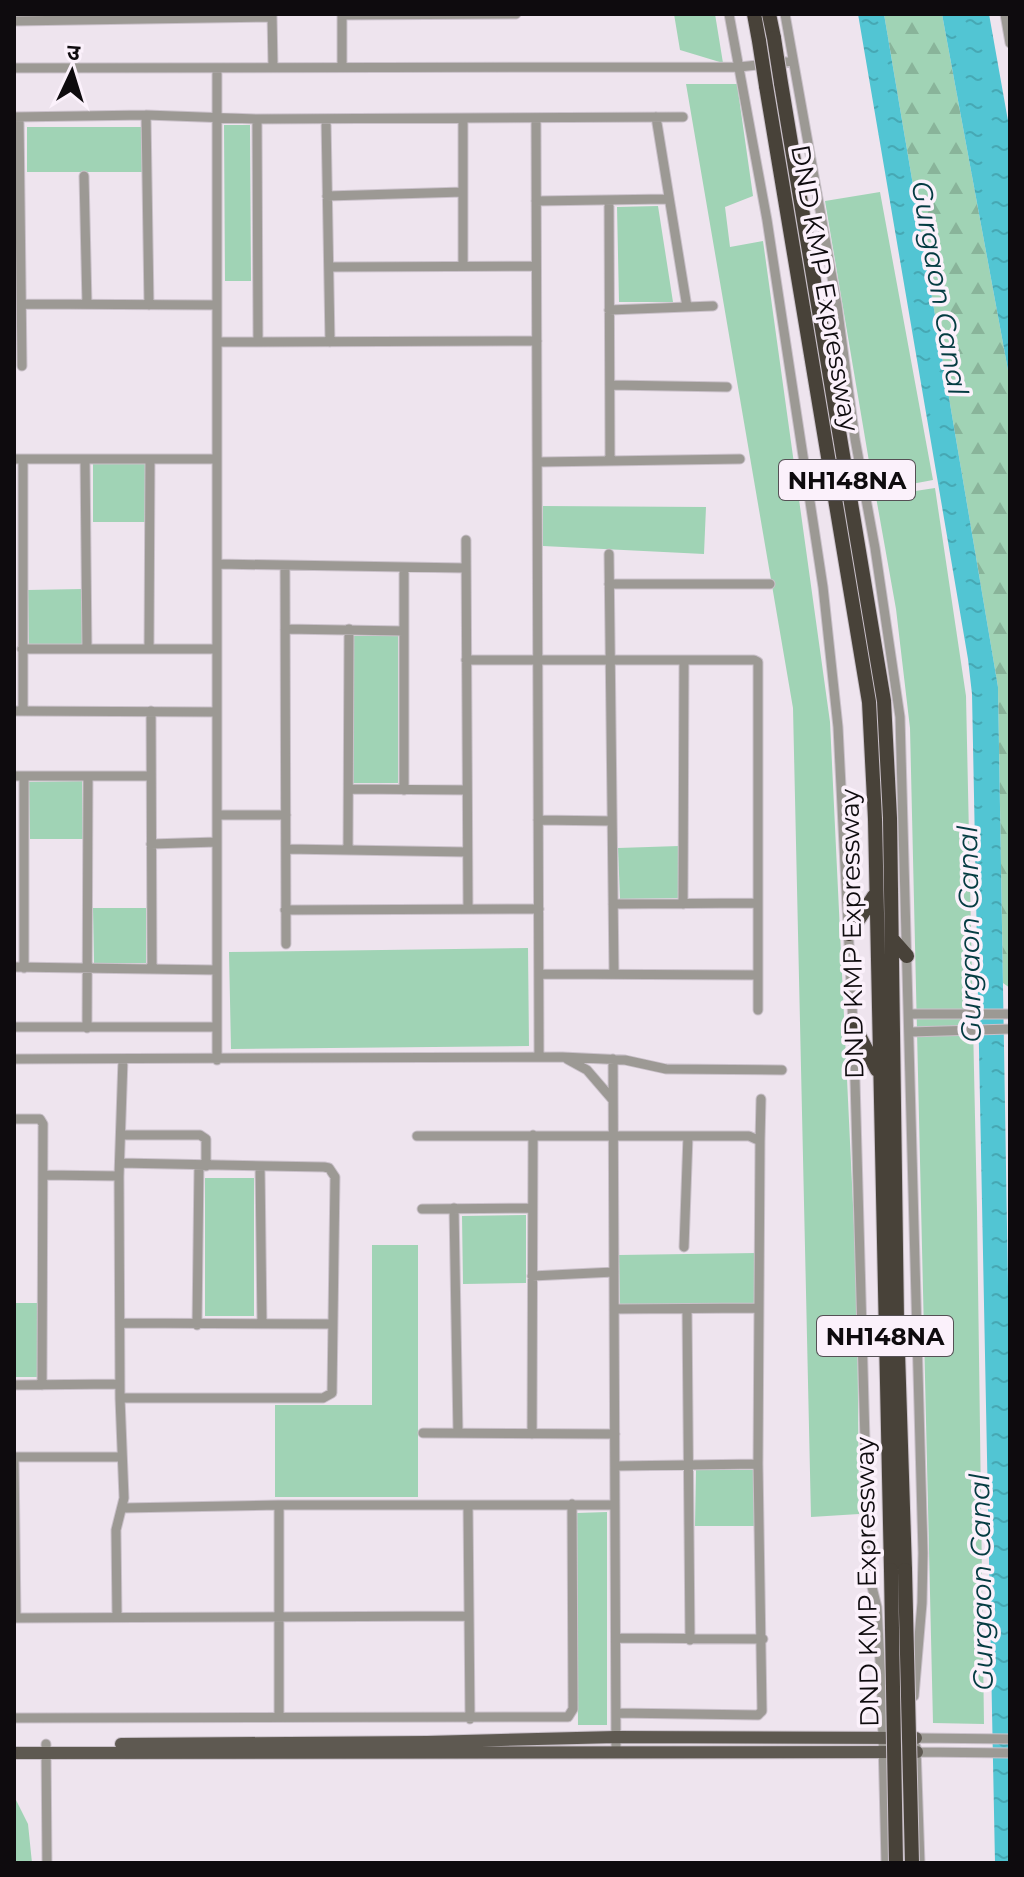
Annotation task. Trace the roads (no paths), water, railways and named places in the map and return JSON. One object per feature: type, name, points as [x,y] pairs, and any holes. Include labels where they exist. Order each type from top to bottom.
[{"type":"highway","name":"DND KMP Expressway","points":[[754,14],[766,40],[884,701],[890,818],[897,1321],[896,1863]]},
{"type":"highway","name":"DND KMP Expressway","points":[[766,40],[769,14]]},
{"type":"highway","name":"DND KMP Expressway","points":[[774,84],[869,702],[875,833],[879,1073],[912,1863]]},
{"type":"highway","points":[[849,934],[874,896]]},
{"type":"highway","points":[[892,939],[907,956]]},
{"type":"highway","points":[[853,1024],[879,1073]]},
{"type":"main road","points":[[14,1753],[46,1748],[616,1737],[882,1745],[917,1752]]},
{"type":"main road","points":[[14,1745],[46,1748],[616,1751],[882,1745],[916,1738]]},
{"type":"street","points":[[342,67],[342,15],[516,14]]},
{"type":"street","points":[[729,14],[767,220],[823,587],[838,727],[853,1024],[868,1549],[870,1579],[877,1607],[886,1863]]},
{"type":"street","points":[[785,14],[835,291],[855,439],[900,717],[923,1553],[914,1699],[920,1863]]},
{"type":"street","points":[[1005,14],[1010,43]]},
{"type":"street","points":[[14,21],[272,15],[273,67]]},
{"type":"street","points":[[14,68],[739,67],[793,61]]},
{"type":"street","points":[[217,69],[217,1060]]},
{"type":"street","points":[[146,115],[149,305]]},
{"type":"street","points":[[22,366],[18,338],[22,304],[17,117],[683,117]]},
{"type":"street","points":[[656,117],[687,307]]},
{"type":"street","points":[[463,118],[463,266]]},
{"type":"street","points":[[536,118],[539,1057]]},
{"type":"street","points":[[257,119],[258,342]]},
{"type":"street","points":[[326,119],[330,342]]},
{"type":"street","points":[[84,176],[87,304]]},
{"type":"street","points":[[327,196],[463,192]]},
{"type":"street","points":[[536,201],[667,199]]},
{"type":"street","points":[[609,200],[610,461]]},
{"type":"street","points":[[329,267],[536,266]]},
{"type":"street","points":[[22,304],[217,305]]},
{"type":"street","points":[[609,310],[713,306]]},
{"type":"street","points":[[217,342],[537,341]]},
{"type":"street","points":[[610,385],[727,387]]},
{"type":"street","points":[[217,459],[18,459],[22,649],[18,711],[217,712]]},
{"type":"street","points":[[85,459],[87,649]]},
{"type":"street","points":[[149,649],[150,459]]},
{"type":"street","points":[[539,462],[740,459]]},
{"type":"street","points":[[466,540],[468,909]]},
{"type":"street","points":[[609,554],[614,974]]},
{"type":"street","points":[[217,564],[465,568]]},
{"type":"street","points":[[285,566],[286,944]]},
{"type":"street","points":[[404,568],[404,790]]},
{"type":"street","points":[[609,584],[770,584]]},
{"type":"street","points":[[285,629],[404,631]]},
{"type":"street","points":[[348,849],[349,629]]},
{"type":"street","points":[[22,649],[217,649]]},
{"type":"street","points":[[466,660],[758,662],[758,1010]]},
{"type":"street","points":[[683,904],[684,660]]},
{"type":"street","points":[[151,711],[152,969]]},
{"type":"street","points":[[151,776],[19,776],[19,968],[217,970]]},
{"type":"street","points":[[87,1028],[88,776]]},
{"type":"street","points":[[350,789],[467,790]]},
{"type":"street","points":[[217,815],[286,815]]},
{"type":"street","points":[[538,820],[612,821]]},
{"type":"street","points":[[151,844],[217,842]]},
{"type":"street","points":[[286,849],[467,852]]},
{"type":"street","points":[[613,904],[757,903]]},
{"type":"street","points":[[285,910],[539,909]]},
{"type":"street","points":[[539,974],[758,975]]},
{"type":"street","points":[[909,1014],[1008,1014]]},
{"type":"street","points":[[14,1027],[217,1027]]},
{"type":"street","points":[[910,1032],[1010,1030]]},
{"type":"street","points":[[562,1057],[587,1070],[606,1089],[613,1102]]},
{"type":"street","points":[[14,1059],[562,1057],[613,1059],[666,1069],[782,1070]]},
{"type":"street","points":[[117,1617],[116,1530],[123,1508],[119,1176],[123,1059]]},
{"type":"street","points":[[613,1059],[616,1751]]},
{"type":"street","points":[[616,1713],[761,1713],[763,1639],[758,1308],[761,1099]]},
{"type":"street","points":[[14,1119],[42,1121],[42,1385]]},
{"type":"street","points":[[121,1135],[200,1135],[206,1139],[202,1166],[197,1325]]},
{"type":"street","points":[[532,1434],[533,1135]]},
{"type":"street","points":[[417,1136],[749,1136],[760,1141]]},
{"type":"street","points":[[684,1247],[688,1136]]},
{"type":"street","points":[[120,1163],[324,1167],[333,1172],[333,1388],[327,1397],[120,1398]]},
{"type":"street","points":[[260,1167],[262,1324]]},
{"type":"street","points":[[43,1175],[119,1176]]},
{"type":"street","points":[[454,1208],[458,1433]]},
{"type":"street","points":[[422,1209],[532,1208]]},
{"type":"street","points":[[532,1276],[614,1272]]},
{"type":"street","points":[[614,1309],[758,1308]]},
{"type":"street","points":[[687,1309],[690,1640]]},
{"type":"street","points":[[120,1323],[333,1324]]},
{"type":"street","points":[[14,1385],[120,1384]]},
{"type":"street","points":[[423,1433],[615,1434]]},
{"type":"street","points":[[122,1457],[14,1457],[15,1618],[469,1616]]},
{"type":"street","points":[[615,1466],[758,1464]]},
{"type":"street","points":[[14,1718],[568,1717],[573,1713],[572,1504]]},
{"type":"street","points":[[279,1505],[279,1717]]},
{"type":"street","points":[[123,1508],[615,1505]]},
{"type":"street","points":[[468,1506],[470,1719]]},
{"type":"street","points":[[616,1638],[763,1639]]},
{"type":"street","points":[[916,1738],[1010,1739]]},
{"type":"street","points":[[46,1748],[47,1863]]},
{"type":"street","points":[[917,1752],[1010,1753]]},
{"type":"water","points":[[858,14],[884,14],[998,687],[1010,1406],[1010,1863],[995,1863],[972,694]]},
{"type":"water","points":[[942,14],[989,14],[1010,132],[1010,381]]},
{"type":"water label","name":"Gurgaon Canal","points":[[940,288]]},
{"type":"water label","name":"Gurgaon Canal","points":[[969,934]]},
{"type":"water label","name":"Gurgaon Canal","points":[[981,1582]]}]
